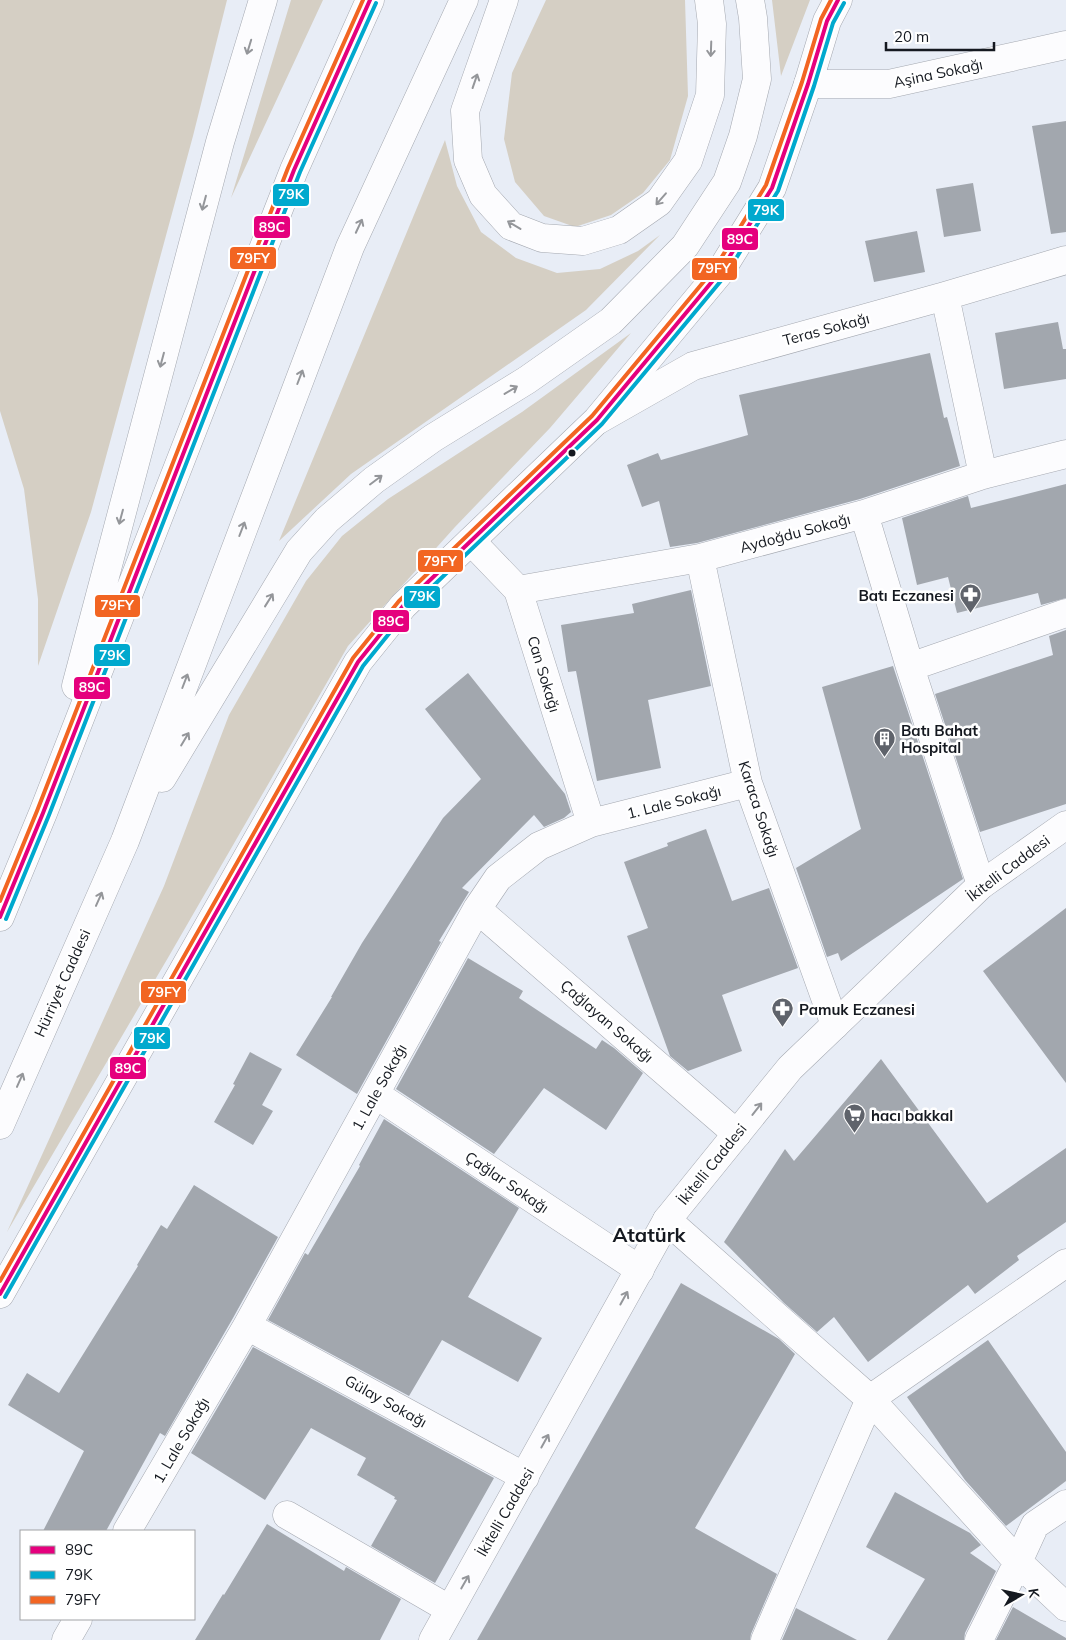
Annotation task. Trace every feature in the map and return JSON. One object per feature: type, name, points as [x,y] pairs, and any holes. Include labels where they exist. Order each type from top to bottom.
[{"type":"main road","points":[[43,813],[220,142],[263,0]]},
{"type":"main road","points":[[0,917],[43,813],[294,170],[370,0]]},
{"type":"main road","points":[[124,842],[350,247],[464,0]]},
{"type":"main road","points":[[504,0],[465,111],[468,160],[483,194],[511,226],[542,238],[583,241],[619,230],[660,202],[688,161],[710,95],[712,24],[709,0]]},
{"type":"main road","points":[[124,842],[299,551],[327,520],[374,480],[433,438],[527,380],[610,321],[685,246],[727,182],[744,136],[757,79],[750,0]]},
{"type":"main road","points":[[0,1294],[358,662],[403,606],[596,420],[720,272],[772,188],[828,21],[838,0]]},
{"type":"main road","name":"Aşina Sokağı","points":[[808,84],[889,84],[1066,45]]},
{"type":"main road","name":"Teras Sokağı","points":[[596,420],[693,366],[945,296],[1066,260]]},
{"type":"main road","points":[[945,296],[983,475]]},
{"type":"main road","name":"Aydoğdu Sokağı","points":[[518,590],[700,558],[864,514],[983,475],[1066,454]]},
{"type":"main road","points":[[864,514],[910,667],[981,885]]},
{"type":"main road","name":"Can Sokağı","points":[[471,540],[518,590],[591,823]]},
{"type":"main road","name":"Karaca Sokağı","points":[[700,558],[748,783],[835,1026]]},
{"type":"main road","points":[[910,667],[1066,613]]},
{"type":"main road","name":"1. Lale Sokağı","points":[[128,1530],[247,1326],[477,909],[498,878],[539,846],[591,823],[748,783]]},
{"type":"main road","name":"İkitelli Caddesi","points":[[433,1640],[667,1220],[790,1068],[981,885],[1066,825]]},
{"type":"main road","name":"Hürriyet Caddesi","points":[[0,1125],[124,842]]},
{"type":"main road","name":"Çağlayan Sokağı","points":[[477,909],[737,1134]]},
{"type":"main road","name":"Çağlar Sokağı","points":[[375,1094],[640,1270]]},
{"type":"main road","points":[[667,1220],[870,1399],[1018,1562],[1066,1607]]},
{"type":"main road","points":[[765,1640],[870,1399],[1066,1263]]},
{"type":"main road","name":"Gülay Sokağı","points":[[247,1326],[525,1477]]},
{"type":"main road","points":[[978,1640],[1035,1525],[1066,1504]]},
{"type":"main road","points":[[287,1515],[450,1609]]},
{"type":"main road","points":[[66,1640],[77,1620]]},
{"type":"shaded area","points":[[0,0],[227,0],[193,136],[91,512],[38,666],[38,599],[24,489],[0,411]]},
{"type":"shaded area","points":[[291,0],[323,0],[231,198]]},
{"type":"shaded area","points":[[546,0],[685,0],[688,96],[670,160],[643,193],[611,215],[575,227],[544,216],[515,182],[504,139],[512,73]]},
{"type":"shaded area","points":[[772,0],[810,0],[781,76]]},
{"type":"shaded area","points":[[445,140],[457,186],[481,232],[516,258],[557,273],[600,269],[638,251],[660,235],[586,310],[351,474],[279,541]]},
{"type":"shaded area","points":[[631,333],[550,428],[455,527],[348,646],[7,1232],[164,886],[229,715],[306,581],[342,536],[388,499],[522,412]]},
{"type":"building","points":[[1066,121],[1066,232],[1051,234],[1032,126]]},
{"type":"building","points":[[973,183],[981,231],[944,237],[936,189]]},
{"type":"building","points":[[917,231],[925,272],[874,282],[865,241]]},
{"type":"building","points":[[1058,322],[1063,349],[1066,349],[1066,379],[1004,389],[995,333]]},
{"type":"building","points":[[930,353],[944,418],[947,417],[960,466],[860,499],[697,543],[670,547],[659,501],[642,507],[627,465],[658,453],[661,460],[748,435],[739,395]]},
{"type":"building","points":[[1066,484],[1066,598],[1041,605],[1038,593],[957,613],[948,577],[917,585],[902,518],[968,496],[971,508]]},
{"type":"building","points":[[691,590],[711,686],[648,700],[661,768],[597,781],[576,671],[568,672],[561,625],[634,613],[632,604]]},
{"type":"building","points":[[1066,630],[1066,804],[980,832],[935,694],[1053,655],[1049,636]]},
{"type":"building","name":"Batı Bahat Hospital","points":[[893,666],[963,879],[841,961],[838,953],[827,957],[796,868],[861,829],[822,687]]},
{"type":"building","points":[[468,673],[565,794],[571,812],[564,818],[544,827],[534,815],[462,888],[469,892],[439,941],[441,942],[357,1094],[296,1055],[332,997],[362,943],[443,818],[481,779],[425,709]]},
{"type":"building","points":[[706,829],[732,901],[769,888],[798,968],[722,995],[742,1051],[688,1071],[670,1056],[627,936],[648,928],[624,862],[668,846],[667,843]]},
{"type":"building","points":[[1066,908],[1066,1083],[983,971]]},
{"type":"building","points":[[468,958],[523,991],[519,998],[596,1049],[602,1040],[643,1073],[606,1130],[544,1088],[494,1154],[396,1089]]},
{"type":"building","points":[[250,1052],[282,1069],[262,1105],[273,1111],[253,1145],[214,1122],[235,1085],[233,1084]]},
{"type":"building","points":[[881,1059],[987,1203],[1066,1148],[1066,1222],[1017,1256],[1019,1260],[975,1294],[968,1285],[868,1362],[834,1317],[817,1332],[784,1303],[724,1242],[785,1149],[794,1161]]},
{"type":"building","points":[[384,1119],[519,1208],[468,1297],[542,1338],[518,1382],[442,1340],[409,1396],[268,1320],[305,1253],[308,1255],[360,1166]]},
{"type":"building","points":[[194,1185],[278,1237],[165,1436],[160,1433],[107,1530],[44,1530],[84,1451],[8,1405],[27,1373],[59,1393],[138,1266],[161,1225],[167,1229]]},
{"type":"building","points":[[681,1283],[779,1339],[795,1354],[695,1528],[777,1574],[750,1640],[477,1640]]},
{"type":"building","points":[[988,1340],[1066,1452],[1066,1481],[1006,1526],[965,1480],[907,1397]]},
{"type":"building","points":[[253,1347],[494,1478],[435,1583],[371,1546],[397,1500],[357,1475],[366,1458],[311,1428],[265,1500],[191,1453]]},
{"type":"building","points":[[895,1492],[970,1533],[981,1545],[970,1553],[996,1571],[965,1633],[964,1640],[887,1640],[925,1579],[866,1547]]},
{"type":"building","points":[[267,1524],[344,1571],[346,1567],[401,1599],[380,1640],[195,1640]]},
{"type":"building","points":[[1013,1607],[1066,1638],[1066,1640],[996,1640]]},
{"type":"building","points":[[796,1608],[857,1640],[782,1640]]},
{"type":"transit line","name":"79FY","points":[[0,901],[37,811],[288,168],[363,0]]},
{"type":"transit line","name":"89C","points":[[0,917],[43,813],[294,170],[370,0]]},
{"type":"transit line","name":"79FY","points":[[0,1281],[353,658],[399,601],[592,416],[715,268],[766,185],[802,82],[821,19],[831,0]]},
{"type":"transit line","name":"89C","points":[[0,1294],[358,662],[403,606],[597,420],[720,272],[772,188],[808,84],[827,21],[838,0]]},
{"type":"transit line","name":"79K","points":[[6,919],[49,815],[300,172],[376,3]]},
{"type":"transit line","name":"79K","points":[[5,1297],[363,666],[408,610],[602,424],[725,276],[778,191],[814,86],[833,23],[844,3]]},
{"type":"place","name":"Batı Eczanesi","points":[[970,614]]},
{"type":"place","name":"Batı Bahat Hospital","points":[[885,758]]},
{"type":"place","name":"Pamuk Eczanesi","points":[[783,1028]]},
{"type":"place","name":"hacı bakkal","points":[[855,1134]]},
{"type":"district","name":"Atatürk","points":[[649,1234]]}]
